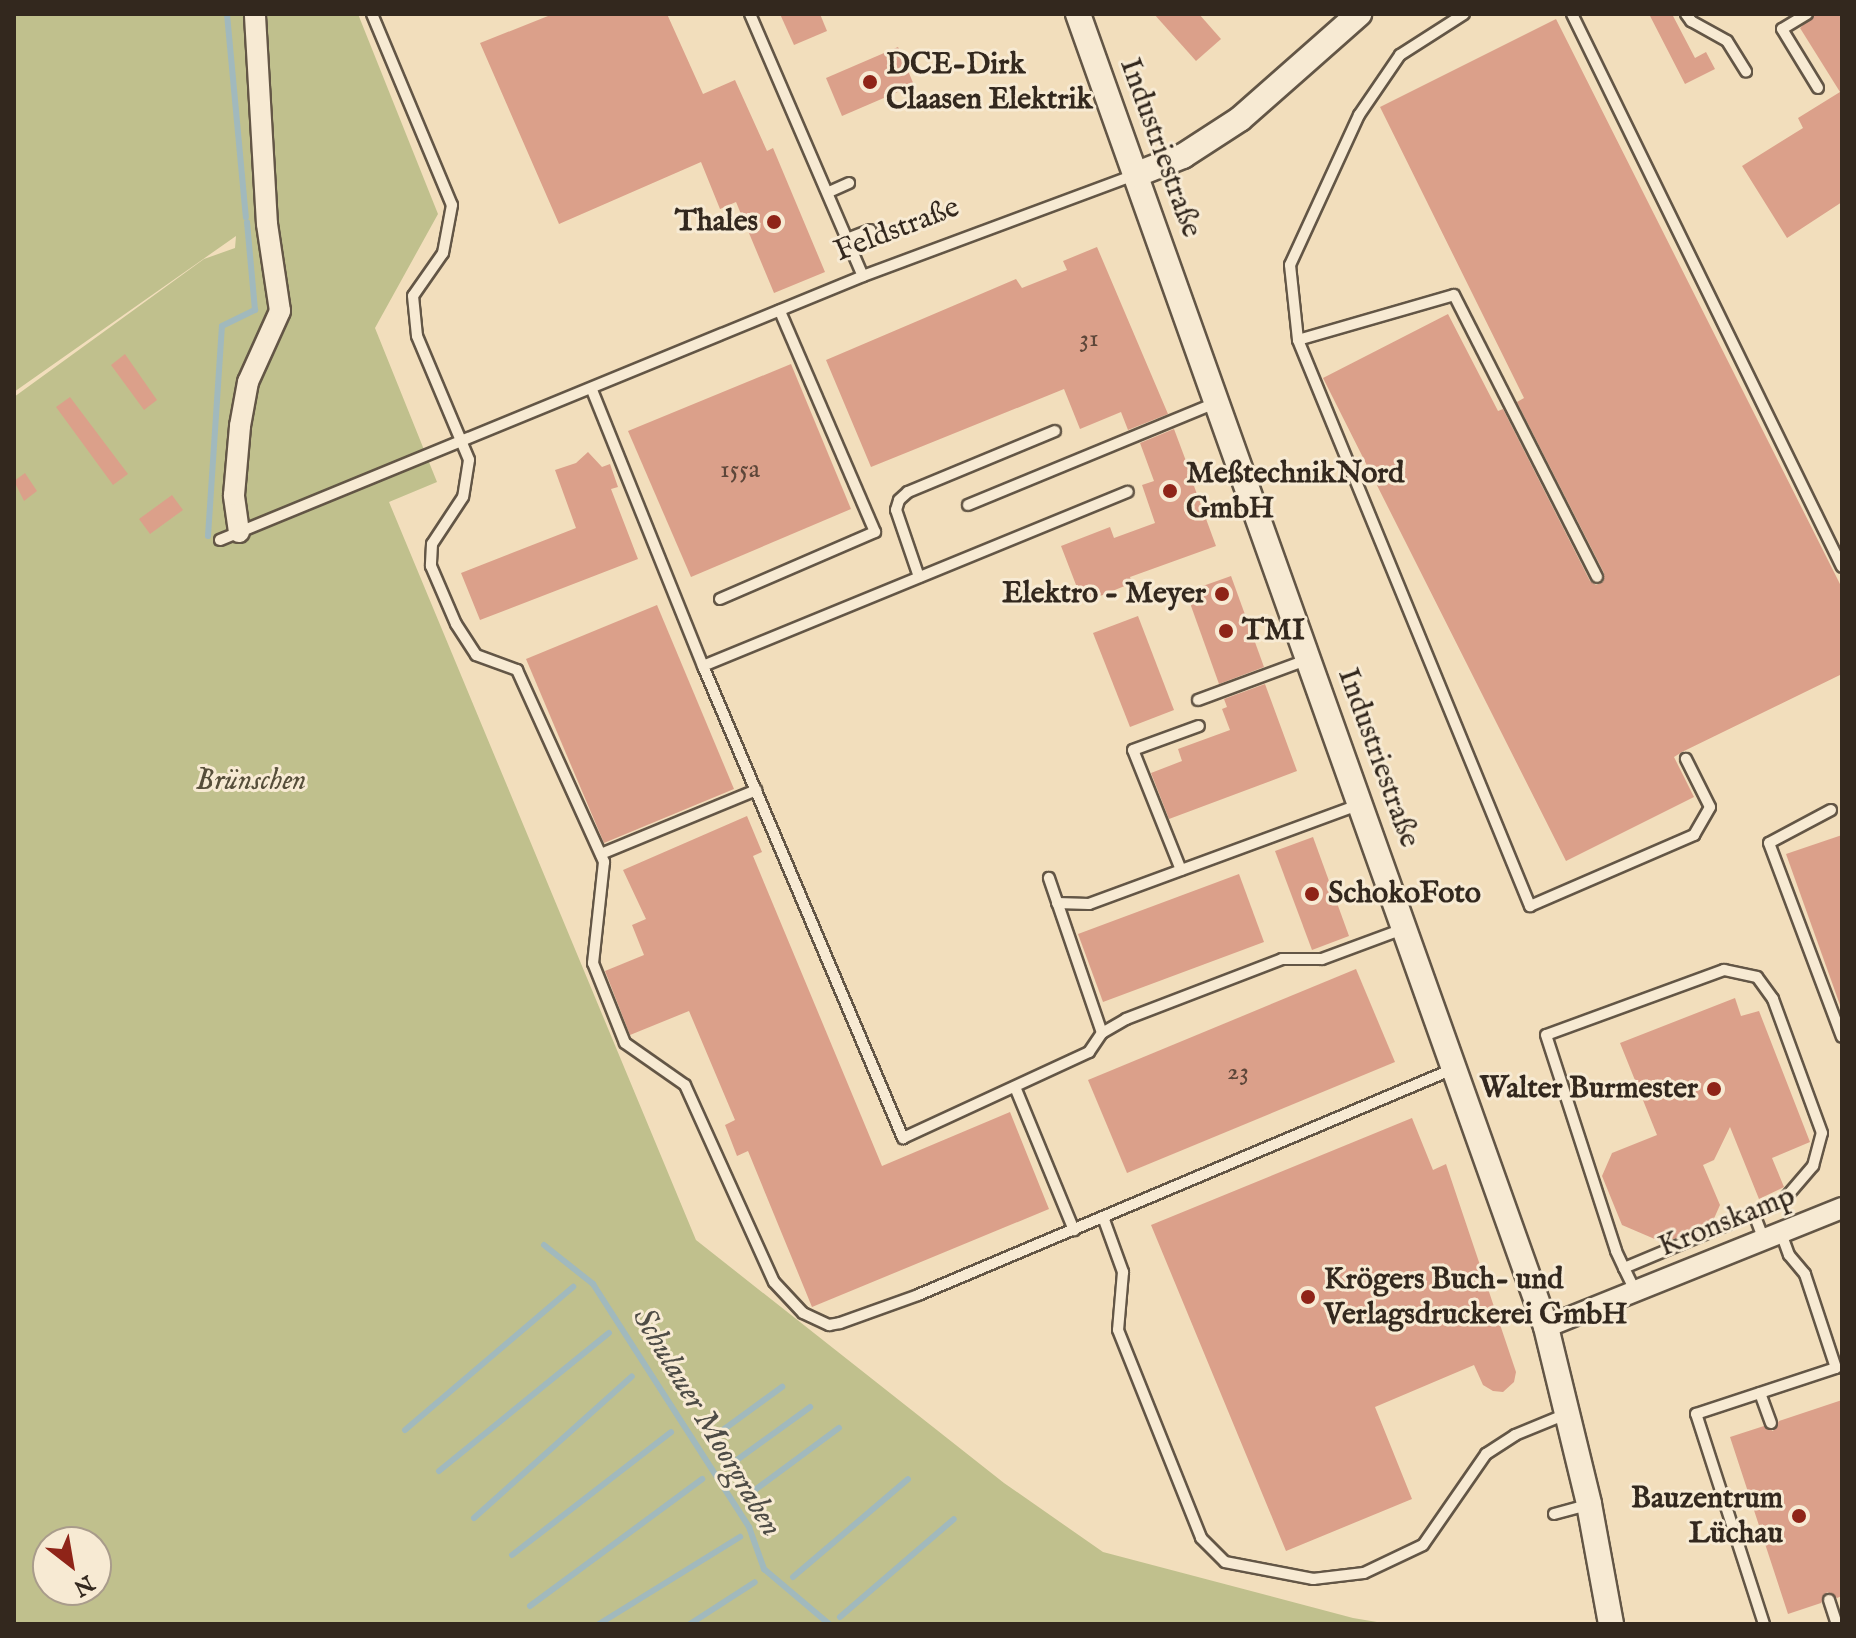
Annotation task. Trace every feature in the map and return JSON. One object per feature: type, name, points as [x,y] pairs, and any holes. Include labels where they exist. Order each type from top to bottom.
[{"type":"street","points":[[229,536],[240,426],[248,382],[280,311],[267,224],[255,14]]},
{"type":"street","name":"Industriestraße","points":[[1078,14],[1546,1327],[1589,1504],[1611,1624]]},
{"type":"street","name":"Feldstraße","points":[[1135,175],[1183,156],[1240,119],[1359,14]]},
{"type":"street","name":"Kronskamp","points":[[1546,1327],[1842,1208]]},
{"type":"lane","points":[[372,14],[452,205],[443,253],[413,296],[417,336],[469,460],[463,497],[432,544],[431,566],[456,624],[476,655],[517,670],[601,854],[604,862],[593,963],[625,1043],[685,1085],[774,1282],[803,1313],[829,1325],[918,1295],[1455,1068]]},
{"type":"lane","points":[[750,14],[863,276]]},
{"type":"lane","points":[[1464,14],[1400,55],[1359,115],[1290,265],[1298,340],[1530,906],[1694,835],[1710,807],[1686,759]]},
{"type":"lane","points":[[1572,14],[1842,567]]},
{"type":"lane","points":[[1686,14],[1691,21],[1727,41],[1746,71]]},
{"type":"lane","points":[[1807,14],[1782,29],[1818,88]]},
{"type":"lane","name":"Feldstraße","points":[[229,536],[592,390],[863,276],[1135,175]]},
{"type":"lane","points":[[829,192],[849,183]]},
{"type":"lane","points":[[847,239],[870,230]]},
{"type":"lane","points":[[1298,340],[1454,295],[1597,577]]},
{"type":"lane","points":[[720,599],[875,532],[780,311]]},
{"type":"lane","points":[[592,390],[703,666],[903,1138],[1089,1052],[1102,1033],[1126,1019],[1282,959],[1322,959],[1405,929]]},
{"type":"lane","points":[[968,505],[1216,403]]},
{"type":"lane","points":[[919,577],[896,510],[899,500],[908,492],[1055,431]]},
{"type":"lane","points":[[703,666],[1128,492]]},
{"type":"lane","points":[[1198,700],[1308,659]]},
{"type":"lane","points":[[1181,870],[1133,750],[1199,726]]},
{"type":"lane","points":[[601,854],[756,790]]},
{"type":"lane","points":[[1057,903],[1089,904],[1360,804]]},
{"type":"lane","points":[[1831,810],[1769,843],[1842,1037]]},
{"type":"lane","points":[[1049,878],[1102,1033]]},
{"type":"lane","points":[[1624,1268],[1782,1202],[1813,1166],[1822,1133],[1773,999],[1757,977],[1724,970],[1546,1035],[1624,1268],[1635,1291]]},
{"type":"lane","points":[[1015,1087],[1074,1230]]},
{"type":"lane","points":[[1754,1214],[1805,1274],[1836,1368],[1696,1414],[1764,1624]]},
{"type":"lane","points":[[1103,1217],[1123,1272],[1118,1330],[1201,1538],[1225,1562],[1313,1579],[1364,1573],[1423,1545],[1486,1454],[1515,1435],[1567,1413]]},
{"type":"lane","points":[[1760,1393],[1771,1423]]},
{"type":"lane","points":[[1554,1514],[1589,1504]]},
{"type":"lane","points":[[1829,1600],[1837,1624]]},
{"type":"green space","name":"Brünschen","points":[[14,14],[358,14],[438,214],[375,328],[437,482],[389,502],[696,1240],[1004,1483],[1103,1552],[1353,1618],[1389,1624],[14,1624],[14,397],[204,259],[235,248],[236,236],[14,392]]},
{"type":"building","points":[[553,14],[667,14],[703,94],[735,80],[767,151],[773,148],[825,272],[774,293],[736,202],[720,209],[701,162],[559,224],[480,43]]},
{"type":"building","points":[[780,14],[820,14],[827,31],[794,45]]},
{"type":"building","points":[[1154,14],[1199,14],[1221,39],[1196,61]]},
{"type":"building","points":[[1649,14],[1672,14],[1695,58],[1706,52],[1715,69],[1685,84]]},
{"type":"building","points":[[1815,14],[1842,14],[1842,202],[1787,238],[1742,166],[1803,128],[1798,118],[1840,92],[1800,28]]},
{"type":"building","points":[[1556,19],[1842,588],[1842,674],[1674,757],[1694,797],[1566,861],[1323,378],[1448,314],[1498,411],[1503,409],[1590,581],[1596,585],[1603,582],[1604,573],[1517,402],[1524,398],[1380,107]]},
{"type":"building","name":"DCE-Dirk Claasen Elektrik","points":[[898,47],[914,85],[842,116],[826,78]]},
{"type":"building","points":[[1097,247],[1168,414],[1128,430],[1121,412],[1080,429],[1064,389],[871,467],[826,360],[1016,279],[1022,288],[1067,270],[1063,261]]},
{"type":"building","points":[[125,354],[157,400],[144,410],[111,365]]},
{"type":"building","points":[[791,364],[851,509],[691,577],[628,431]]},
{"type":"building","points":[[70,397],[128,474],[113,485],[56,407]]},
{"type":"building","points":[[1174,429],[1189,469],[1198,465],[1204,482],[1194,486],[1216,546],[1130,577],[1132,583],[1083,603],[1061,546],[1110,527],[1114,538],[1155,523],[1142,485],[1154,481],[1140,443]]},
{"type":"building","points":[[588,452],[602,467],[610,464],[618,487],[611,489],[638,559],[480,620],[461,573],[576,528],[555,470],[576,463]]},
{"type":"building","points":[[25,473],[37,491],[24,501],[14,481]]},
{"type":"building","points":[[172,495],[183,510],[150,534],[139,519]]},
{"type":"building","name":"TMI","points":[[1231,576],[1264,667],[1219,684],[1186,592]]},
{"type":"building","points":[[657,605],[734,789],[604,843],[526,659]]},
{"type":"building","points":[[1138,616],[1174,710],[1130,727],[1093,633]]},
{"type":"building","points":[[1265,684],[1297,771],[1169,819],[1151,773],[1182,761],[1178,749],[1230,730],[1222,709],[1227,707],[1224,699]]},
{"type":"building","points":[[747,816],[762,852],[753,856],[882,1166],[1010,1112],[1049,1209],[812,1307],[748,1151],[737,1156],[725,1125],[735,1120],[689,1011],[630,1035],[605,971],[644,955],[632,925],[646,919],[623,870]]},
{"type":"building","points":[[1842,835],[1842,1005],[1840,1005],[1786,854]]},
{"type":"building","name":"SchokoFoto","points":[[1313,837],[1349,936],[1312,950],[1275,851]]},
{"type":"building","points":[[1239,874],[1264,942],[1103,1002],[1078,934]]},
{"type":"building","points":[[1356,969],[1395,1062],[1127,1173],[1088,1080]]},
{"type":"building","name":"Walter Burmester","points":[[1735,998],[1741,1016],[1759,1011],[1810,1142],[1772,1158],[1784,1187],[1759,1199],[1730,1127],[1714,1160],[1703,1165],[1720,1205],[1712,1223],[1664,1243],[1622,1225],[1602,1176],[1612,1153],[1657,1135],[1620,1043]]},
{"type":"building","name":"Krögers Buch- und Verlagsdruckerei GmbH","points":[[1412,1118],[1433,1170],[1446,1164],[1516,1372],[1514,1382],[1503,1392],[1493,1391],[1483,1385],[1474,1365],[1375,1407],[1412,1499],[1286,1551],[1151,1225]]},
{"type":"building","name":"Bauzentrum Lüchau","points":[[1842,1400],[1842,1596],[1837,1598],[1827,1592],[1821,1603],[1788,1614],[1730,1437],[1764,1426],[1773,1431],[1779,1421]]},
{"type":"waterway","name":"Schulauer Moorgraben","points":[[227,14],[246,217]]},
{"type":"waterway","name":"Schulauer Moorgraben","points":[[208,536],[222,326],[255,310],[247,222]]},
{"type":"waterway","name":"Schulauer Moorgraben","points":[[544,1245],[593,1284],[749,1527],[764,1569],[829,1624]]},
{"type":"waterway","points":[[405,1430],[573,1287]]},
{"type":"waterway","points":[[439,1471],[609,1333]]},
{"type":"waterway","points":[[474,1518],[632,1376]]},
{"type":"waterway","points":[[712,1438],[782,1387]]},
{"type":"waterway","points":[[730,1465],[810,1407]]},
{"type":"waterway","points":[[748,1495],[839,1428]]},
{"type":"waterway","points":[[512,1555],[671,1432]]},
{"type":"waterway","points":[[530,1606],[702,1479]]},
{"type":"waterway","points":[[793,1577],[908,1479]]},
{"type":"waterway","points":[[840,1617],[954,1519]]},
{"type":"waterway","points":[[599,1624],[740,1537]]},
{"type":"waterway","points":[[690,1624],[755,1582]]},
{"type":"place","name":"DCE-Dirk Claasen Elektrik","points":[[870,82]]},
{"type":"place","name":"Thales","points":[[774,222]]},
{"type":"place","name":"MeßtechnikNord GmbH","points":[[1170,491]]},
{"type":"place","name":"Elektro - Meyer","points":[[1222,594]]},
{"type":"place","name":"TMI","points":[[1226,631]]},
{"type":"place","name":"SchokoFoto","points":[[1312,894]]},
{"type":"place","name":"Walter Burmester","points":[[1714,1089]]},
{"type":"place","name":"Krögers Buch- und Verlagsdruckerei GmbH","points":[[1308,1297]]},
{"type":"place","name":"Bauzentrum Lüchau","points":[[1799,1516]]}]
